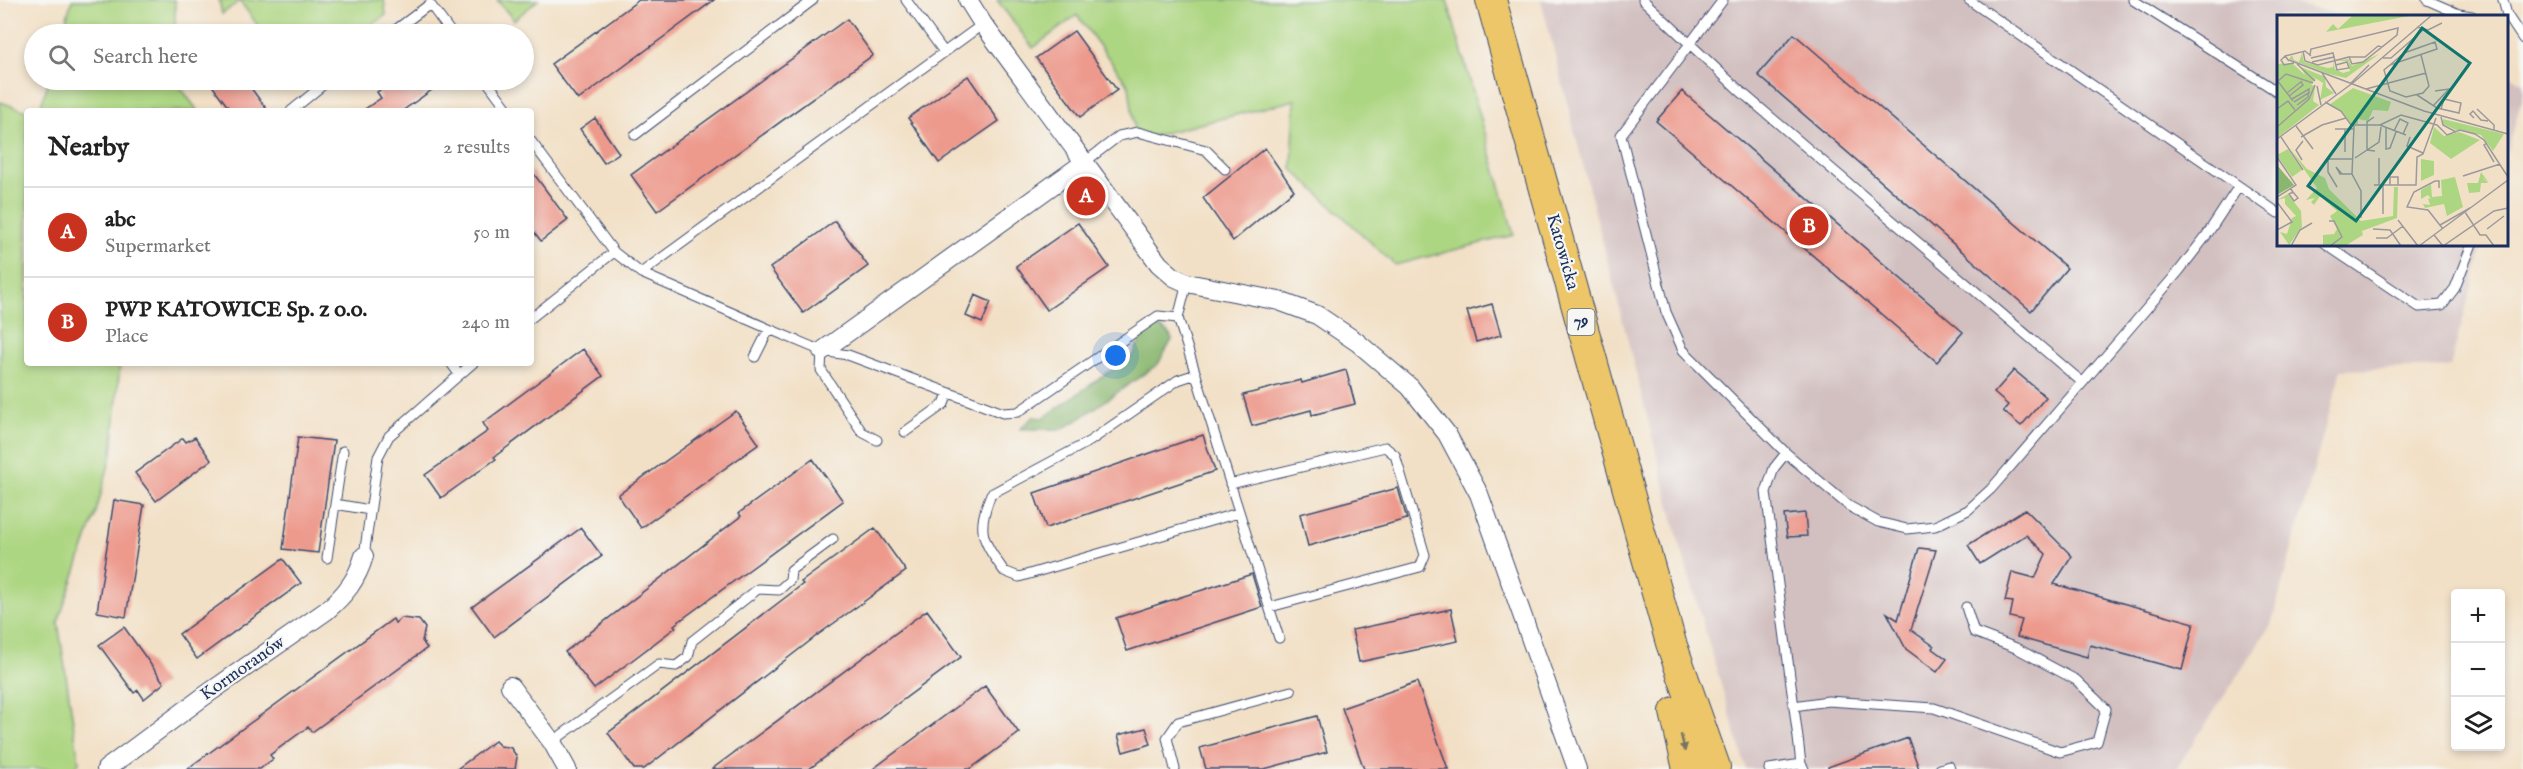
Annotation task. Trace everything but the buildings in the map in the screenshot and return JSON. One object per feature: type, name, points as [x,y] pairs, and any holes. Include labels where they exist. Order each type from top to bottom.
[{"type":"main road","name":"Katowicka","points":[[1491,0],[1671,643],[1675,713],[1707,769]]},
{"type":"street","points":[[968,0],[982,24],[1159,264],[1174,277],[1187,283],[1278,301],[1317,315],[1357,342],[1410,387],[1447,434],[1479,494],[1577,769]]},
{"type":"street","points":[[822,351],[1085,162]]},
{"type":"street","name":"Kormoranów","points":[[106,769],[343,597],[358,576],[364,556]]},
{"type":"street","points":[[510,686],[552,742],[567,769]]},
{"type":"lane","points":[[635,135],[813,0]]},
{"type":"lane","points":[[906,0],[944,52]]},
{"type":"lane","points":[[1643,0],[1739,90],[2082,382]]},
{"type":"lane","points":[[1723,0],[1621,135],[1666,312],[1683,350],[1786,453],[1849,506],[1878,522],[1907,529],[1935,526],[1968,510],[1991,489],[2179,271],[2239,186]]},
{"type":"lane","points":[[1969,0],[2277,212]]},
{"type":"lane","points":[[2133,0],[2277,91]]},
{"type":"lane","points":[[2427,0],[2466,15]]},
{"type":"lane","points":[[2503,0],[2504,15]]},
{"type":"lane","points":[[403,24],[430,4],[445,24]]},
{"type":"lane","points":[[2508,21],[2523,39]]},
{"type":"lane","points":[[641,273],[982,24]]},
{"type":"lane","points":[[295,108],[317,90]]},
{"type":"lane","points":[[493,90],[507,108]]},
{"type":"lane","points":[[1085,162],[1119,135],[1138,132],[1206,150],[1225,169]]},
{"type":"lane","points":[[534,145],[614,252],[641,273],[822,351],[848,355],[1003,413],[1018,412],[1158,316],[1178,318]]},
{"type":"lane","points":[[2328,246],[2419,307],[2442,304],[2455,288],[2471,246]]},
{"type":"lane","points":[[534,316],[614,252]]},
{"type":"lane","points":[[1187,283],[1178,318],[1279,638]]},
{"type":"lane","points":[[755,357],[769,329]]},
{"type":"lane","points":[[822,351],[821,370],[862,432],[877,440]]},
{"type":"lane","points":[[453,366],[459,374]]},
{"type":"lane","points":[[364,556],[378,457],[389,436],[469,366]]},
{"type":"lane","points":[[1196,374],[1178,380],[1090,441],[991,494],[983,510],[982,534],[1004,571],[1019,576],[1238,513]]},
{"type":"lane","points":[[905,432],[944,404],[948,393]]},
{"type":"lane","points":[[1230,484],[1385,447],[1395,455],[1425,555],[1420,567],[1270,607]]},
{"type":"lane","points":[[327,558],[343,451]]},
{"type":"lane","points":[[1769,769],[1801,767],[1766,492],[1774,468],[1786,453]]},
{"type":"lane","points":[[335,504],[370,510]]},
{"type":"lane","points":[[552,742],[659,664],[676,666],[688,657],[692,641],[759,589],[779,590],[790,580],[791,570],[833,539]]},
{"type":"lane","points":[[1794,706],[1828,701],[1934,708],[1984,723],[2026,742],[2060,752],[2097,742],[2106,709],[2076,680],[2016,648],[1974,632],[1966,607]]},
{"type":"lane","points":[[1175,769],[1167,738],[1178,722],[1291,692]]},
{"type":"lane","points":[[1940,769],[1949,766],[1950,769]]},
{"type":"shaded area","points":[[1541,0],[2275,0],[2342,15],[2277,15],[2277,246],[2483,246],[2450,367],[2341,370],[2271,625],[2176,769],[1746,769],[1679,542]]},
{"type":"shaded area","points":[[2508,73],[2523,83],[2523,93],[2508,151]]},
{"type":"green space","points":[[72,0],[175,0],[175,24],[65,24]]},
{"type":"green space","points":[[219,0],[384,0],[386,15],[373,24],[257,24],[240,1],[222,14]]},
{"type":"green space","points":[[497,0],[538,0],[514,20]]},
{"type":"green space","points":[[997,0],[1447,0],[1514,235],[1395,265],[1292,169],[1295,100],[1136,140],[1129,86],[1077,15],[1033,48]]},
{"type":"green space","points":[[46,90],[182,90],[196,108],[40,108]]},
{"type":"green space","points":[[0,102],[24,110],[24,366],[120,366],[112,453],[95,516],[58,622],[79,762],[74,769],[0,769]]},
{"type":"green space","points":[[1159,327],[1169,333],[1172,340],[1158,364],[1062,429],[1020,429],[1033,417],[1043,418],[1133,355],[1145,330]]},
{"type":"place","name":"abc","points":[[1086,196]]},
{"type":"place","name":"PWP KATOWICE Sp. z o.o.","points":[[1809,226]]}]
